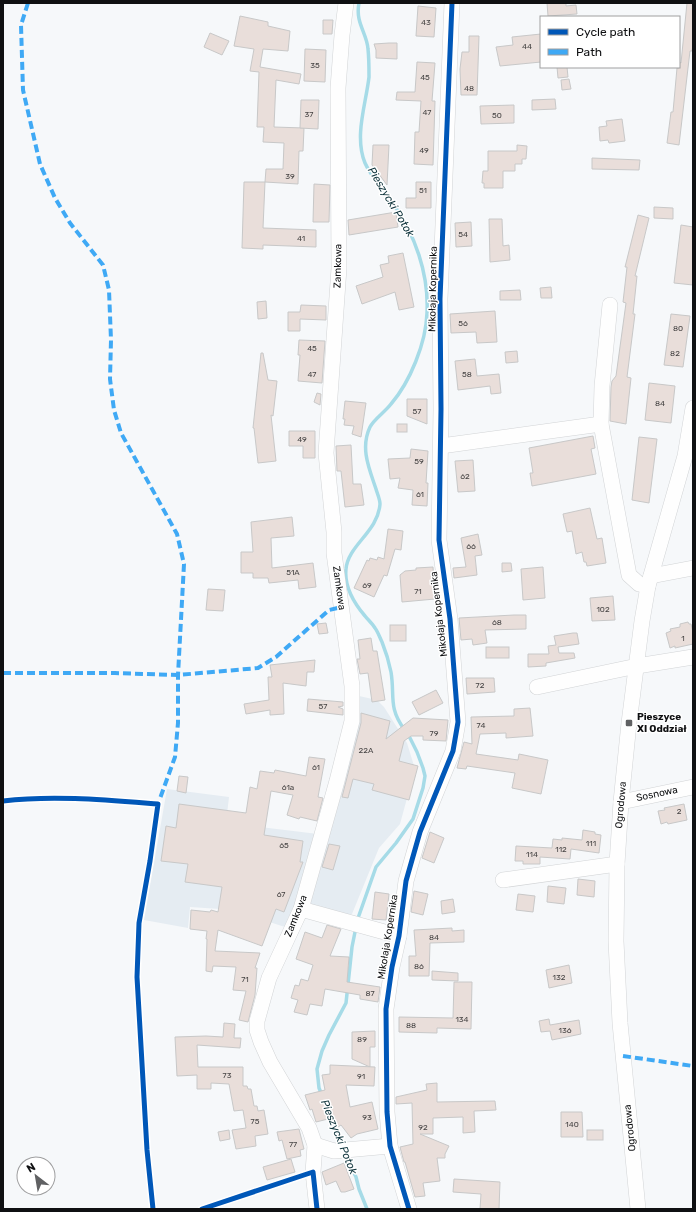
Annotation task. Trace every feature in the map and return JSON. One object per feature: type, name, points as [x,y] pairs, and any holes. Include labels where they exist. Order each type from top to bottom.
[{"type":"street","name":"Zamkowa","points":[[315,1145],[309,1128],[270,1062],[257,1030],[257,1021],[270,978],[301,908],[337,781],[352,721],[352,686],[334,552],[334,532],[326,453],[339,268],[338,88],[346,3]]},
{"type":"street","name":"Mikołaja Kopernika","points":[[409,1209],[390,1146],[387,1112],[386,1008],[392,967],[399,936],[406,881],[420,832],[453,751],[458,722],[450,619],[439,540],[441,446],[440,298],[452,3]]},
{"type":"street","points":[[610,305],[600,424],[629,575],[639,584],[693,568]]},
{"type":"street","name":"Ogrodowa","points":[[638,1209],[620,1023],[616,941],[617,864],[621,802],[637,666],[649,581],[685,456],[693,408]]},
{"type":"street","points":[[441,446],[600,424]]},
{"type":"street","points":[[537,687],[637,666],[693,657]]},
{"type":"street","name":"Sosnowa","points":[[621,802],[693,787]]},
{"type":"street","points":[[502,880],[617,864]]},
{"type":"street","points":[[301,908],[399,936]]},
{"type":"street","points":[[316,1209],[313,1172],[315,1145],[334,1151],[390,1146]]},
{"type":"shaded area","points":[[350,694],[377,700],[384,707],[407,743],[415,769],[400,824],[379,848],[352,914],[344,915],[299,902],[288,928],[254,917],[220,909],[190,907],[188,928],[144,920],[167,789],[229,797],[226,823],[318,834],[344,730]]},
{"type":"building","points":[[547,3],[566,3],[566,6],[576,5],[577,14],[548,16]]},
{"type":"building","points":[[687,3],[693,3],[693,45],[692,51],[690,51],[679,145],[667,143],[671,112],[673,112],[677,68],[680,68]]},
{"type":"building","points":[[418,6],[436,8],[434,37],[416,36]]},
{"type":"building","points":[[240,16],[268,22],[268,26],[290,31],[288,51],[263,49],[260,67],[301,74],[299,84],[276,80],[274,127],[304,128],[303,151],[299,151],[298,184],[265,182],[266,169],[283,169],[284,143],[263,142],[264,127],[257,127],[259,72],[250,71],[254,49],[234,46]]},
{"type":"building","points":[[323,20],[333,20],[332,34],[323,34]]},
{"type":"building","points":[[210,33],[229,41],[222,55],[204,47]]},
{"type":"building","points":[[540,34],[540,62],[500,66],[496,47],[513,45],[512,37]]},
{"type":"building","points":[[469,36],[479,36],[477,95],[461,95],[460,69],[462,52],[469,52]]},
{"type":"building","points":[[397,43],[397,59],[376,58],[374,44]]},
{"type":"building","points":[[305,49],[326,50],[325,82],[304,81]]},
{"type":"building","points":[[417,62],[435,63],[432,101],[435,101],[433,165],[414,164],[415,132],[419,132],[421,101],[396,100],[397,92],[415,92]]},
{"type":"building","points":[[557,68],[567,68],[568,77],[558,78]]},
{"type":"building","points":[[569,79],[571,89],[562,90],[561,80]]},
{"type":"building","points":[[555,99],[556,109],[532,110],[532,100]]},
{"type":"building","points":[[301,100],[319,100],[318,129],[300,128]]},
{"type":"building","points":[[514,105],[514,123],[481,124],[480,106]]},
{"type":"building","points":[[622,119],[625,141],[609,143],[608,140],[600,141],[599,127],[607,126],[606,121]]},
{"type":"building","points":[[373,145],[389,145],[387,185],[372,165]]},
{"type":"building","points":[[517,145],[527,146],[526,159],[522,159],[522,164],[515,164],[515,171],[503,171],[503,188],[484,188],[484,183],[482,183],[483,171],[488,171],[488,151],[517,151]]},
{"type":"building","points":[[592,158],[640,160],[639,170],[592,169]]},
{"type":"building","points":[[244,182],[265,182],[263,228],[316,230],[316,247],[263,245],[263,249],[242,248]]},
{"type":"building","points":[[416,182],[431,182],[431,208],[406,208],[406,198],[416,198]]},
{"type":"building","points":[[314,184],[330,185],[329,222],[313,222]]},
{"type":"building","points":[[654,207],[673,208],[673,219],[654,218]]},
{"type":"building","points":[[396,212],[398,227],[349,235],[348,220]]},
{"type":"building","points":[[638,215],[649,218],[635,276],[637,276],[633,314],[635,314],[627,377],[631,378],[626,424],[610,421],[611,387],[612,381],[616,376],[626,303],[623,302],[627,267],[625,267]]},
{"type":"building","points":[[489,219],[502,219],[503,246],[509,245],[510,260],[490,262]]},
{"type":"building","points":[[471,222],[472,246],[456,247],[455,223]]},
{"type":"building","points":[[681,225],[693,227],[693,285],[674,283]]},
{"type":"building","points":[[403,253],[414,307],[399,310],[395,292],[362,304],[356,286],[383,277],[380,265],[389,263],[388,256]]},
{"type":"building","points":[[551,287],[552,298],[541,298],[540,288]]},
{"type":"building","points":[[520,290],[521,300],[500,300],[500,291]]},
{"type":"building","points":[[266,301],[267,318],[258,319],[257,302]]},
{"type":"building","points":[[301,305],[326,306],[326,320],[300,319],[300,331],[288,331],[288,312],[300,312]]},
{"type":"building","points":[[495,311],[497,342],[477,343],[476,332],[451,333],[450,314]]},
{"type":"building","points":[[671,314],[690,316],[683,367],[664,365]]},
{"type":"building","points":[[299,340],[325,341],[322,383],[298,381],[300,355],[298,355]]},
{"type":"building","points":[[517,351],[518,362],[506,363],[505,352]]},
{"type":"building","points":[[261,353],[263,353],[268,380],[277,381],[273,416],[271,415],[276,461],[258,463],[253,428]]},
{"type":"building","points":[[475,359],[477,376],[499,374],[501,393],[491,394],[490,386],[458,390],[455,361]]},
{"type":"building","points":[[649,383],[675,386],[671,423],[645,420]]},
{"type":"building","points":[[317,393],[321,394],[320,405],[314,402]]},
{"type":"building","points":[[407,399],[427,399],[427,424],[407,416]]},
{"type":"building","points":[[345,401],[366,403],[361,437],[352,434],[354,426],[344,425],[345,419],[343,419]]},
{"type":"building","points":[[397,424],[407,424],[407,432],[397,432]]},
{"type":"building","points":[[289,431],[315,431],[315,458],[303,458],[303,446],[289,446]]},
{"type":"building","points":[[593,436],[595,448],[591,449],[596,474],[532,486],[530,473],[533,473],[529,448]]},
{"type":"building","points":[[639,437],[657,439],[649,503],[632,500]]},
{"type":"building","points":[[351,445],[353,484],[361,484],[364,505],[345,507],[341,471],[337,471],[336,446]]},
{"type":"building","points":[[411,449],[428,451],[426,483],[428,483],[427,506],[412,505],[413,490],[398,488],[400,478],[390,479],[388,459],[410,458]]},
{"type":"building","points":[[473,460],[475,491],[458,492],[455,461]]},
{"type":"building","points":[[590,508],[597,539],[602,538],[606,563],[587,566],[586,562],[584,562],[582,552],[576,554],[572,531],[567,532],[563,514]]},
{"type":"building","points":[[292,517],[294,536],[271,538],[272,568],[313,563],[316,587],[299,589],[298,580],[269,583],[268,578],[253,578],[253,573],[241,573],[241,552],[253,552],[251,522]]},
{"type":"building","points":[[388,529],[403,531],[401,550],[395,549],[387,576],[384,575],[374,597],[354,588],[367,560],[369,561],[370,558],[377,560],[378,557],[384,559]]},
{"type":"building","points":[[478,534],[482,555],[475,556],[477,575],[454,578],[453,568],[466,567],[461,538]]},
{"type":"building","points":[[502,563],[511,563],[512,571],[502,572]]},
{"type":"building","points":[[433,567],[435,599],[402,602],[400,575],[405,571],[416,570],[416,568]]},
{"type":"building","points":[[543,567],[545,598],[523,600],[521,569]]},
{"type":"building","points":[[208,589],[225,590],[223,611],[206,610]]},
{"type":"building","points":[[613,596],[615,620],[592,621],[590,598]]},
{"type":"building","points":[[526,615],[526,629],[485,630],[487,643],[473,645],[472,639],[461,640],[459,618]]},
{"type":"building","points":[[688,622],[691,624],[693,632],[693,644],[670,648],[666,633],[671,631],[670,629],[680,627],[680,624]]},
{"type":"building","points":[[326,623],[328,633],[319,634],[317,624]]},
{"type":"building","points":[[390,625],[406,625],[406,641],[390,641]]},
{"type":"building","points":[[577,633],[579,644],[558,647],[559,653],[574,653],[575,658],[546,663],[546,666],[528,667],[528,654],[549,654],[548,646],[556,645],[554,636]]},
{"type":"building","points":[[371,638],[373,651],[377,651],[385,700],[372,702],[368,673],[360,674],[357,659],[360,659],[358,640]]},
{"type":"building","points":[[486,647],[509,647],[509,658],[486,658]]},
{"type":"building","points":[[315,660],[314,672],[307,672],[306,686],[283,683],[284,714],[270,715],[270,710],[246,714],[244,704],[269,700],[268,677],[272,677],[270,665]]},
{"type":"building","points":[[466,678],[494,678],[495,692],[467,694]]},
{"type":"building","points":[[436,690],[443,703],[419,715],[412,702]]},
{"type":"building","points":[[308,699],[343,702],[343,706],[338,707],[343,709],[343,715],[307,711]]},
{"type":"building","points":[[530,708],[533,736],[506,738],[506,733],[480,734],[476,754],[518,760],[519,754],[548,760],[541,794],[512,788],[515,773],[467,766],[466,769],[457,768],[464,742],[472,744],[471,717],[514,716],[514,709]]},
{"type":"building","points":[[361,713],[390,721],[386,739],[413,718],[448,720],[446,741],[423,740],[423,736],[411,736],[404,741],[399,761],[418,766],[409,800],[372,790],[374,784],[353,779],[348,798],[342,797],[361,723]]},
{"type":"building","points":[[309,757],[325,759],[318,797],[323,798],[317,821],[300,817],[299,819],[287,815],[293,795],[271,791],[264,835],[303,841],[300,862],[303,862],[284,912],[276,909],[262,946],[218,930],[215,951],[260,953],[255,968],[257,968],[255,995],[248,1022],[239,1020],[246,991],[233,990],[236,967],[213,966],[212,972],[206,971],[207,931],[190,929],[191,910],[210,912],[211,910],[218,912],[222,887],[185,882],[188,864],[161,861],[166,826],[176,828],[179,804],[246,813],[250,787],[257,789],[260,771],[274,773],[275,770],[306,776]]},
{"type":"building","points":[[179,776],[188,777],[186,793],[177,791]]},
{"type":"building","points":[[684,804],[687,820],[661,824],[658,811],[665,810],[664,808]]},
{"type":"building","points":[[583,830],[595,832],[595,834],[601,835],[599,853],[571,849],[570,859],[540,857],[540,864],[523,864],[523,861],[515,861],[516,846],[552,848],[553,839],[562,840],[562,838],[582,840]]},
{"type":"building","points":[[430,832],[444,838],[434,863],[422,858]]},
{"type":"building","points":[[329,844],[340,846],[333,870],[322,867]]},
{"type":"building","points":[[578,879],[595,881],[594,897],[577,895]]},
{"type":"building","points":[[548,886],[566,888],[564,904],[547,902]]},
{"type":"building","points":[[414,891],[428,894],[423,915],[411,912]]},
{"type":"building","points":[[375,892],[389,894],[386,920],[372,919]]},
{"type":"building","points":[[518,894],[535,896],[533,912],[516,910]]},
{"type":"building","points":[[453,899],[455,912],[442,914],[441,901]]},
{"type":"building","points":[[327,925],[341,929],[330,956],[349,957],[347,982],[380,987],[378,1002],[360,999],[360,995],[325,989],[322,1006],[310,1004],[307,1015],[294,1012],[298,1000],[291,998],[295,985],[299,986],[301,979],[308,981],[313,965],[296,959],[305,932],[322,938]]},
{"type":"building","points":[[452,928],[452,931],[464,930],[464,942],[430,943],[429,976],[409,976],[409,956],[416,956],[414,930]]},
{"type":"building","points":[[569,965],[572,983],[549,988],[546,970]]},
{"type":"building","points":[[432,971],[458,973],[458,981],[432,980]]},
{"type":"building","points":[[454,982],[472,982],[471,1029],[437,1028],[437,1033],[399,1032],[399,1017],[453,1018]]},
{"type":"building","points":[[549,1019],[550,1025],[579,1020],[581,1034],[552,1040],[550,1031],[541,1032],[539,1021]]},
{"type":"building","points":[[224,1023],[235,1024],[234,1038],[241,1038],[240,1048],[197,1045],[198,1067],[243,1067],[243,1086],[247,1086],[248,1089],[251,1089],[254,1106],[257,1106],[258,1111],[264,1110],[268,1134],[255,1136],[256,1146],[236,1149],[232,1130],[246,1128],[243,1110],[234,1111],[229,1084],[211,1083],[211,1089],[197,1089],[197,1075],[177,1076],[175,1037],[223,1037]]},
{"type":"building","points":[[375,1031],[375,1047],[370,1047],[370,1067],[352,1059],[352,1032]]},
{"type":"building","points":[[330,1065],[375,1067],[374,1086],[346,1085],[350,1107],[372,1102],[378,1129],[357,1134],[351,1138],[341,1125],[338,1127],[332,1118],[316,1122],[312,1109],[310,1110],[305,1095],[325,1090],[322,1075],[330,1074]]},
{"type":"building","points":[[437,1083],[437,1102],[495,1101],[496,1110],[474,1111],[475,1132],[463,1133],[463,1117],[433,1118],[433,1134],[420,1134],[449,1146],[445,1154],[445,1158],[437,1158],[440,1181],[423,1183],[425,1196],[415,1197],[400,1147],[413,1144],[412,1103],[396,1104],[396,1097],[427,1090],[426,1084]]},
{"type":"building","points":[[561,1112],[582,1112],[583,1137],[561,1137]]},
{"type":"building","points":[[299,1129],[304,1149],[300,1150],[301,1156],[287,1159],[282,1140],[279,1141],[277,1132]]},
{"type":"building","points":[[229,1130],[230,1139],[220,1141],[218,1132]]},
{"type":"building","points":[[587,1130],[603,1130],[603,1140],[587,1140]]},
{"type":"building","points":[[291,1159],[295,1172],[267,1180],[263,1167]]},
{"type":"building","points":[[344,1163],[354,1189],[341,1192],[336,1181],[326,1185],[322,1172]]},
{"type":"building","points":[[454,1179],[500,1182],[499,1209],[480,1209],[481,1194],[453,1192]]},
{"type":"waterway","name":"Pieszycki Potok","points":[[359,3],[358,10],[360,22],[367,43],[369,67],[369,77],[361,131],[362,153],[365,163],[400,214],[414,241],[423,269],[427,298],[424,337],[416,362],[398,395],[389,407],[372,424],[367,435],[367,458],[380,504],[374,523],[352,553],[348,560],[346,569],[348,588],[357,606],[376,630],[387,657],[391,672],[394,708],[404,729]]},
{"type":"waterway","name":"Pieszycki Potok","points":[[357,921],[376,867],[413,819],[423,788],[425,776],[423,768],[408,734]]},
{"type":"waterway","name":"Pieszycki Potok","points":[[322,1095],[319,1088],[317,1069],[322,1051],[329,1035],[346,1003],[352,947],[356,927]]},
{"type":"waterway","name":"Pieszycki Potok","points":[[330,1115],[342,1147]]},
{"type":"waterway","name":"Pieszycki Potok","points":[[345,1154],[356,1177],[367,1209]]},
{"type":"marked path","points":[[28,3],[21,25],[23,90],[40,164],[55,198],[70,223],[103,265],[109,290],[111,340],[110,379],[114,410],[121,433],[177,534],[184,564],[178,675],[178,723],[175,757],[158,804]]},
{"type":"marked path","points":[[3,673],[115,673],[178,675],[258,668],[276,657],[329,610],[342,607]]},
{"type":"marked path","points":[[623,1056],[693,1066]]},
{"type":"cycle path","points":[[409,1209],[390,1146],[387,1112],[386,1009],[392,967],[399,936],[406,881],[420,832],[453,751],[458,722],[450,619],[439,540],[441,409],[440,299],[452,3]]},
{"type":"cycle path","points":[[3,801],[61,798],[158,804],[139,923],[137,977],[147,1150],[153,1209]]},
{"type":"cycle path","points":[[202,1209],[313,1172],[317,1209]]},
{"type":"place","name":"Pieszyce XI Oddział","points":[[629,723]]}]
